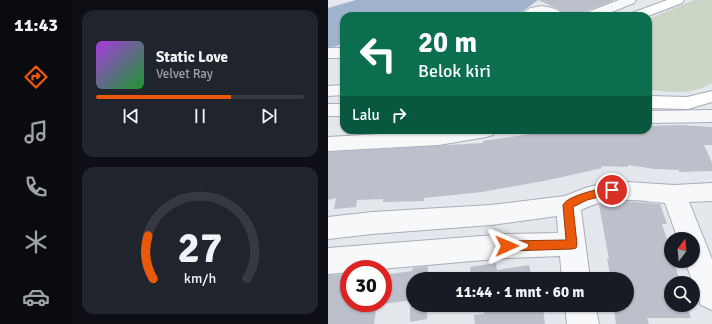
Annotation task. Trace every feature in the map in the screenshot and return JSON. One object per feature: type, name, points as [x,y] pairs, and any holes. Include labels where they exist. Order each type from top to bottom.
[{"type":"main road","points":[[646,12],[671,1]]},
{"type":"main road","points":[[652,102],[688,103],[712,96]]},
{"type":"street","points":[[600,12],[630,0]]},
{"type":"street","points":[[531,12],[540,9],[551,12]]},
{"type":"street","points":[[328,53],[340,53]]},
{"type":"street","points":[[328,91],[340,90]]},
{"type":"street","points":[[652,117],[712,116]]},
{"type":"street","points":[[328,130],[340,130]]},
{"type":"street","points":[[328,144],[439,138],[462,134]]},
{"type":"street","points":[[328,228],[372,223],[491,215],[568,205],[585,197],[612,190],[638,190],[674,194],[712,192]]},
{"type":"street","points":[[674,194],[688,232]]},
{"type":"street","points":[[568,205],[575,272]]},
{"type":"street","points":[[328,261],[507,246],[572,244]]},
{"type":"street","points":[[700,263],[712,295]]},
{"type":"street","points":[[581,312],[583,324]]},
{"type":"green space","points":[[694,0],[712,0],[712,83],[697,90],[681,92],[652,90],[652,17]]},
{"type":"water","points":[[356,0],[538,0],[522,12],[340,12],[340,44],[333,47],[328,47],[328,8]]},
{"type":"building","points":[[538,0],[613,0],[583,12],[562,12]]},
{"type":"building","points":[[679,125],[712,127],[712,145],[704,145],[712,163],[712,171],[679,172],[679,170],[655,169],[628,165],[628,167],[601,166],[602,168],[549,180],[482,192],[424,198],[424,201],[383,202],[383,199],[357,200],[356,207],[334,209],[336,198],[328,200],[328,152],[483,143],[483,141],[531,134],[652,134],[652,126]]},
{"type":"building","points":[[623,201],[660,204],[667,224],[662,224],[665,232],[664,268],[676,268],[678,276],[664,276],[664,312],[689,312],[691,318],[647,318],[649,324],[616,324],[614,312],[634,312],[634,272],[610,272],[607,259],[609,259],[599,205]]},
{"type":"building","points":[[496,263],[497,270],[529,265],[530,272],[470,272],[470,267]]},
{"type":"building","points":[[428,266],[428,272],[406,272],[406,301],[392,303],[392,274],[412,271],[413,268]]},
{"type":"building","points":[[340,274],[340,312],[376,312],[374,324],[328,324],[328,275]]},
{"type":"building","points":[[410,312],[428,312],[427,319],[410,322]]},
{"type":"building","points":[[484,312],[544,312],[545,324],[475,324],[474,315],[484,314]]},
{"type":"route","points":[[507,246],[572,244],[568,205],[585,197],[612,190]]}]
